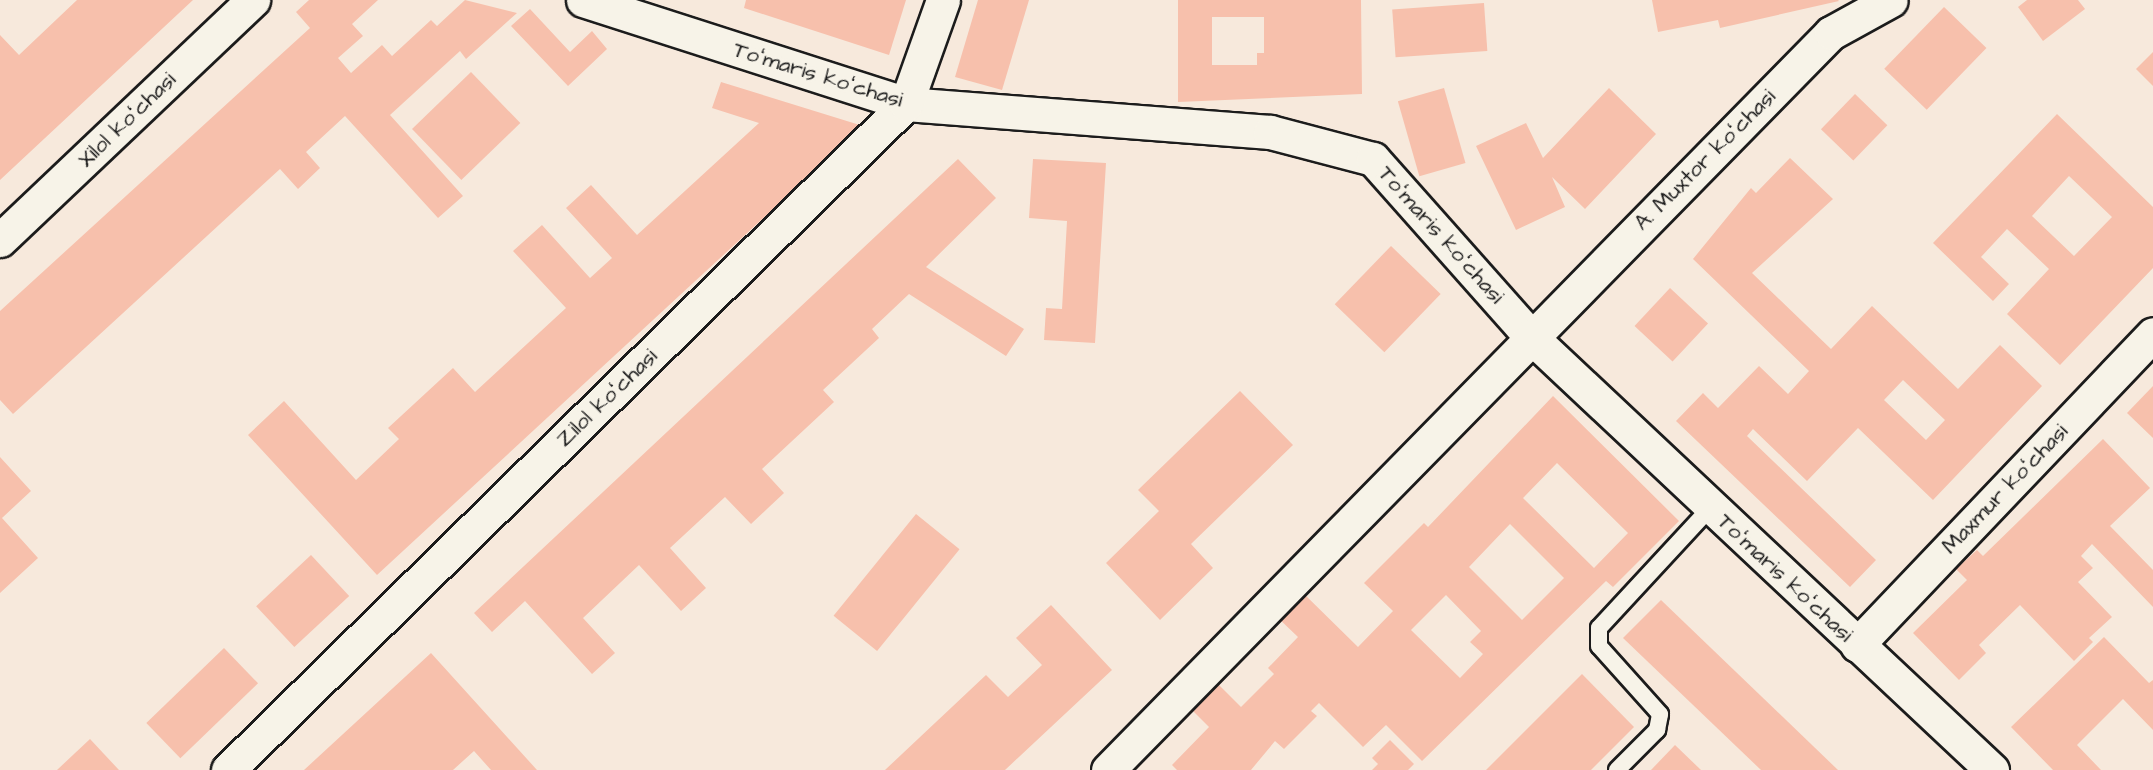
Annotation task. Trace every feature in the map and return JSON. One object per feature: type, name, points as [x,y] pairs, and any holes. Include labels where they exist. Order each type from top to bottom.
[{"type":"street","name":"Xilol koʻchasi","points":[[0,240],[253,0]]},
{"type":"street","name":"Toʻmaris koʻchasi","points":[[583,0],[906,104],[1270,132],[1373,159],[1530,336],[1710,508],[1992,770]]},
{"type":"street","name":"Zilol koʻchasi","points":[[228,770],[906,104],[943,0]]},
{"type":"street","name":"A. Muxtor koʻchasi","points":[[1108,770],[1530,336],[1831,33],[1891,0]]},
{"type":"street","name":"Maxmur koʻchasi","points":[[1857,645],[2153,334]]},
{"type":"lane","points":[[1617,770],[1657,730],[1660,714],[1599,646],[1599,628],[1710,508]]},
{"type":"building","points":[[77,0],[193,0],[0,180],[0,35],[19,55]]},
{"type":"building","points":[[309,0],[378,0],[352,24],[363,36],[338,58],[351,73],[382,45],[392,56],[431,20],[437,26],[465,0],[517,13],[466,59],[460,51],[390,115],[463,196],[438,218],[345,116],[306,152],[320,168],[298,189],[280,169],[13,414],[0,400],[0,311],[310,28],[296,12]]},
{"type":"building","points":[[746,0],[906,0],[889,55],[744,8]]},
{"type":"building","points":[[978,0],[1029,0],[1002,90],[955,77]]},
{"type":"building","points":[[1178,0],[1361,0],[1362,94],[1178,102]],"holes":[[[1212,17],[1264,17],[1264,53],[1257,53],[1257,65],[1212,65]]]},
{"type":"building","points":[[1652,0],[1839,1],[1720,28],[1718,20],[1658,32]]},
{"type":"building","points":[[2027,0],[2078,0],[2085,9],[2043,41],[2018,7]]},
{"type":"building","points":[[1484,3],[1487,51],[1396,57],[1392,9]]},
{"type":"building","points":[[1944,7],[1986,48],[1927,110],[1884,69]]},
{"type":"building","points":[[530,9],[570,52],[592,31],[607,49],[568,86],[511,26]]},
{"type":"building","points":[[2153,52],[2153,86],[2136,69]]},
{"type":"building","points":[[471,72],[520,123],[461,180],[412,129]]},
{"type":"building","points":[[721,82],[863,126],[377,575],[248,435],[284,401],[356,480],[399,439],[388,428],[453,368],[475,392],[566,308],[513,251],[542,225],[590,278],[612,258],[566,208],[591,185],[637,235],[759,123],[712,108]]},
{"type":"building","points":[[1444,88],[1465,163],[1419,176],[1398,101]]},
{"type":"building","points":[[1609,88],[1656,134],[1585,209],[1552,177],[1565,207],[1516,230],[1476,146],[1526,123],[1543,158]]},
{"type":"building","points":[[1855,94],[1887,125],[1853,161],[1821,129]]},
{"type":"building","points":[[2057,114],[2153,207],[2153,268],[2060,365],[2007,314],[2049,269],[2007,229],[1981,257],[2009,284],[1993,301],[1933,243]],"holes":[[[2069,176],[2112,217],[2074,256],[2032,216]]]},
{"type":"building","points":[[1790,158],[1833,199],[1752,273],[1831,349],[1872,306],[1958,389],[2000,345],[2042,386],[1933,500],[1858,428],[1807,481],[1753,429],[1747,436],[1876,560],[1850,587],[1676,421],[1703,393],[1718,408],[1759,366],[1788,394],[1809,371],[1693,259],[1751,188],[1756,193]],"holes":[[[1903,380],[1945,420],[1926,440],[1884,400]]]},
{"type":"building","points":[[958,159],[996,198],[926,267],[1024,329],[1006,356],[909,294],[872,329],[879,338],[823,390],[834,402],[762,469],[784,493],[751,524],[725,497],[670,548],[706,588],[681,611],[639,565],[583,618],[615,653],[592,674],[525,601],[492,632],[474,613]]},
{"type":"building","points":[[1033,159],[1106,163],[1095,343],[1044,340],[1046,308],[1062,309],[1067,221],[1029,218]]},
{"type":"building","points":[[1391,246],[1441,294],[1384,352],[1335,304]]},
{"type":"building","points":[[1670,288],[1708,323],[1673,361],[1635,326]]},
{"type":"building","points":[[2153,386],[2153,438],[2127,413]]},
{"type":"building","points":[[1240,391],[1293,445],[1191,544],[1213,568],[1160,620],[1106,563],[1159,511],[1138,490]]},
{"type":"building","points":[[1553,396],[1679,521],[1613,587],[1606,581],[1422,761],[1386,725],[1363,747],[1319,703],[1311,711],[1317,716],[1284,749],[1275,741],[1251,770],[1177,770],[1172,765],[1209,727],[1192,710],[1218,684],[1241,707],[1274,674],[1268,668],[1298,637],[1275,615],[1299,589],[1358,647],[1393,611],[1364,583],[1424,523],[1428,527]],"holes":[[[1557,463],[1628,533],[1594,568],[1523,498]],[[1510,524],[1564,578],[1522,620],[1469,567]],[[1446,595],[1481,631],[1470,642],[1483,654],[1460,678],[1411,630]]]},
{"type":"building","points":[[2103,439],[2150,488],[2110,526],[2153,570],[2153,607],[2092,544],[2081,556],[2093,568],[2078,582],[2112,617],[2089,638],[2093,642],[2074,661],[2020,605],[1979,645],[1986,653],[1959,680],[1913,633],[1967,580],[1956,569],[1977,550],[1983,556]]},
{"type":"building","points":[[0,457],[31,491],[2,518],[38,558],[0,593]]},
{"type":"building","points":[[916,514],[960,549],[877,651],[834,616]]},
{"type":"building","points":[[311,555],[349,596],[294,647],[256,606]]},
{"type":"building","points":[[1661,600],[1838,770],[1761,770],[1623,638]]},
{"type":"building","points":[[1051,605],[1112,670],[1005,770],[885,770],[986,675],[1008,697],[1042,665],[1016,638]]},
{"type":"building","points":[[2104,637],[2149,683],[2153,680],[2153,730],[2123,699],[2077,745],[2101,770],[2053,770],[2011,727]]},
{"type":"building","points":[[224,648],[258,683],[180,758],[146,723]]},
{"type":"building","points":[[431,653],[537,770],[491,770],[474,751],[453,770],[304,770]]},
{"type":"building","points":[[1582,674],[1634,727],[1591,770],[1486,770]]},
{"type":"building","points":[[90,739],[119,770],[57,770]]},
{"type":"building","points":[[1390,740],[1414,764],[1408,770],[1372,770],[1378,764],[1372,758]]},
{"type":"building","points":[[1675,745],[1701,770],[1651,770]]}]
